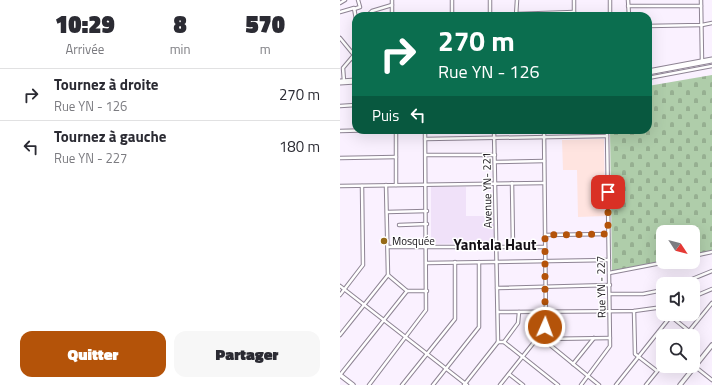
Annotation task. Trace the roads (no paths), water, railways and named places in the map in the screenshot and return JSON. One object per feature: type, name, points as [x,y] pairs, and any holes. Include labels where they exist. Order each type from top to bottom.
[{"type":"highway","points":[[652,71],[712,60]]},
{"type":"highway","points":[[342,82],[352,81]]},
{"type":"main road","points":[[700,358],[712,345]]},
{"type":"main road","points":[[680,385],[688,373]]},
{"type":"main road","points":[[340,375],[352,385]]},
{"type":"street","points":[[340,3],[345,0]]},
{"type":"street","points":[[340,12],[353,7],[354,9],[360,7],[358,0]]},
{"type":"street","points":[[392,0],[392,12]]},
{"type":"street","points":[[452,0],[452,12]]},
{"type":"street","points":[[490,0],[490,12]]},
{"type":"street","points":[[516,12],[517,0]]},
{"type":"street","points":[[574,0],[574,12]]},
{"type":"street","points":[[610,0],[610,12]]},
{"type":"street","points":[[628,0],[628,12]]},
{"type":"street","points":[[701,0],[702,62]]},
{"type":"street","points":[[371,12],[392,5]]},
{"type":"street","points":[[628,6],[701,6]]},
{"type":"street","points":[[652,26],[702,25],[712,22]]},
{"type":"street","points":[[340,38],[352,53]]},
{"type":"street","points":[[342,82],[343,68],[352,58]]},
{"type":"street","points":[[652,77],[712,66]]},
{"type":"street","points":[[340,106],[352,105]]},
{"type":"street","points":[[340,131],[352,131]]},
{"type":"street","points":[[396,134],[396,185]]},
{"type":"street","points":[[369,385],[426,312],[427,211],[425,134]]},
{"type":"street","name":"Avenue YN- 221","points":[[494,134],[498,342]]},
{"type":"street","points":[[425,139],[607,136]]},
{"type":"street","name":"Rue YN - 227","points":[[581,385],[609,350],[610,285],[607,136]]},
{"type":"street","points":[[500,385],[545,327],[546,261],[544,137]]},
{"type":"street","points":[[426,155],[494,156]]},
{"type":"street","points":[[340,158],[396,157]]},
{"type":"street","points":[[495,162],[544,161]]},
{"type":"street","points":[[512,183],[513,247]]},
{"type":"street","points":[[340,186],[544,183]]},
{"type":"street","points":[[340,335],[388,275],[386,185]]},
{"type":"street","points":[[340,295],[363,263],[362,186]]},
{"type":"street","points":[[387,212],[427,211]]},
{"type":"street","points":[[399,225],[427,224]]},
{"type":"street","points":[[545,235],[608,234]]},
{"type":"street","points":[[388,247],[545,247]]},
{"type":"street","points":[[700,255],[712,252]]},
{"type":"street","points":[[427,263],[609,260]]},
{"type":"street","points":[[402,385],[455,319],[455,262]]},
{"type":"street","points":[[433,385],[479,327],[479,262]]},
{"type":"street","points":[[609,273],[656,264]]},
{"type":"street","points":[[699,277],[712,272]]},
{"type":"street","points":[[388,275],[407,290],[427,291]]},
{"type":"street","points":[[497,288],[610,285]]},
{"type":"street","points":[[340,286],[407,337],[465,384],[498,342],[504,342],[558,385]]},
{"type":"street","points":[[700,293],[712,289]]},
{"type":"street","points":[[340,375],[407,290]]},
{"type":"street","points":[[610,294],[652,294],[656,293]]},
{"type":"street","points":[[691,329],[712,303]]},
{"type":"street","points":[[498,312],[634,311],[656,309]]},
{"type":"street","points":[[634,311],[635,352],[638,357],[656,371]]},
{"type":"street","points":[[504,342],[518,323],[519,312]]},
{"type":"street","points":[[616,385],[665,321]]},
{"type":"street","points":[[676,321],[686,329]]},
{"type":"street","points":[[539,336],[599,385]]},
{"type":"street","points":[[542,339],[595,337],[610,338]]},
{"type":"street","points":[[573,364],[595,337]]},
{"type":"street","points":[[700,370],[712,380]]},
{"type":"street","points":[[646,385],[656,373]]},
{"type":"street","points":[[509,374],[523,385]]},
{"type":"place","name":"Mosquée","points":[[384,241]]},
{"type":"district","name":"Yantala Haut","points":[[495,245]]}]
